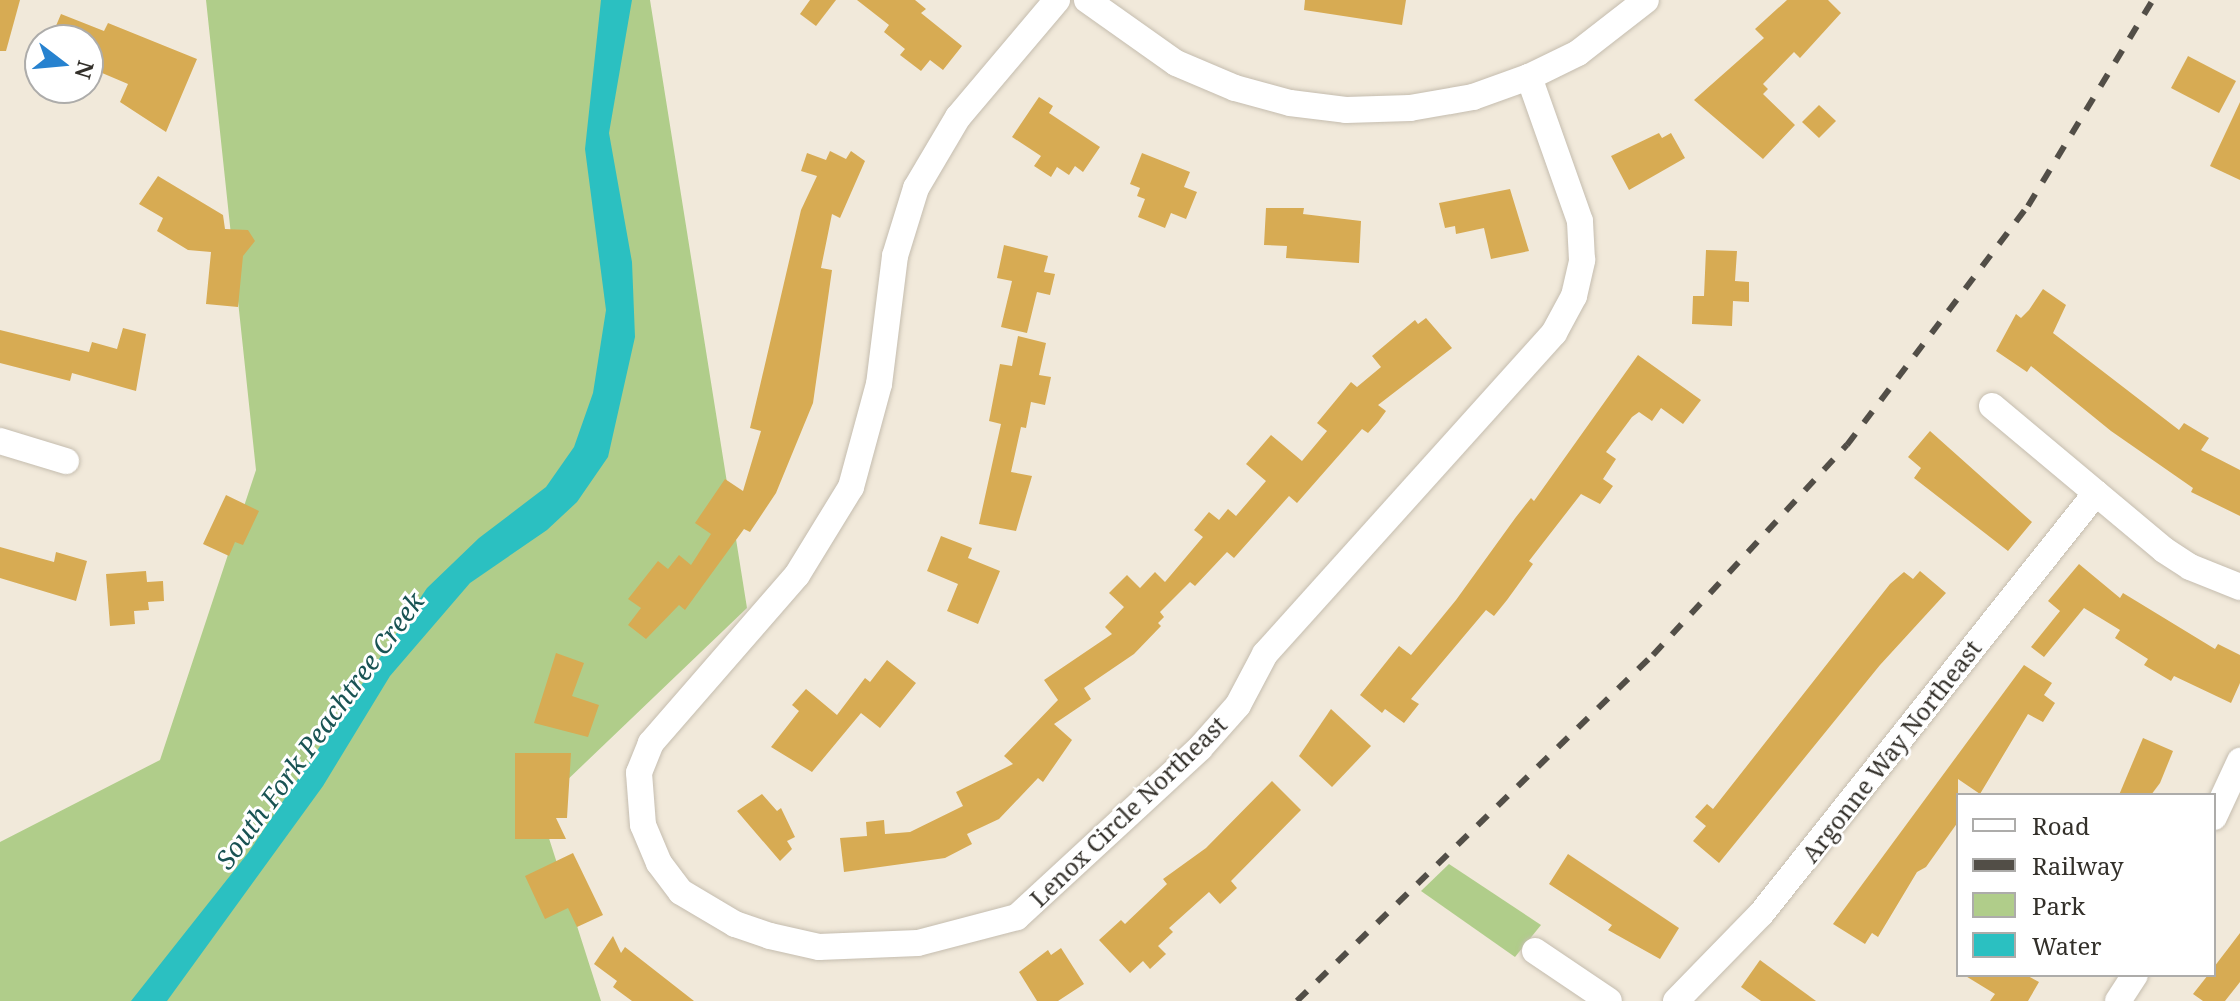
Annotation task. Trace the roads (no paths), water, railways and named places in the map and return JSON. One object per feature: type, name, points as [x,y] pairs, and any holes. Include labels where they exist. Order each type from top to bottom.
[{"type":"street","name":"Lenox Circle Northeast","points":[[1057,0],[958,117],[916,188],[895,256],[879,384],[851,487],[797,575],[651,743],[639,773],[643,825],[659,863],[681,892],[735,924],[770,936],[819,947],[918,943],[1017,917],[1200,748],[1238,705],[1265,654],[1554,333],[1574,296],[1582,260],[1580,221],[1529,77]]},
{"type":"street","points":[[1087,0],[1176,63],[1235,88],[1290,103],[1346,110],[1410,108],[1473,97],[1529,77],[1578,53],[1646,0]]},
{"type":"street","points":[[1992,406],[2190,567],[2240,587]]},
{"type":"street","points":[[0,441],[66,461]]},
{"type":"street","name":"Argonne Way Northeast","points":[[1676,1001],[1761,914],[2096,493]]},
{"type":"street","points":[[2216,813],[2240,761]]},
{"type":"street","points":[[1535,951],[1609,1001]]},
{"type":"street","points":[[2118,1001],[2134,977]]},
{"type":"water","points":[[601,0],[632,0],[609,133],[632,262],[635,337],[608,457],[577,502],[547,530],[470,583],[390,676],[323,786],[167,1001],[131,1001],[248,853],[427,588],[479,538],[546,487],[574,447],[593,393],[606,310],[585,149]]},
{"type":"railway","points":[[1297,1001],[1653,655],[1847,445],[2028,206],[2153,0]]},
{"type":"water label","name":"South Fork Peachtree Creek","points":[[320,731]]}]
